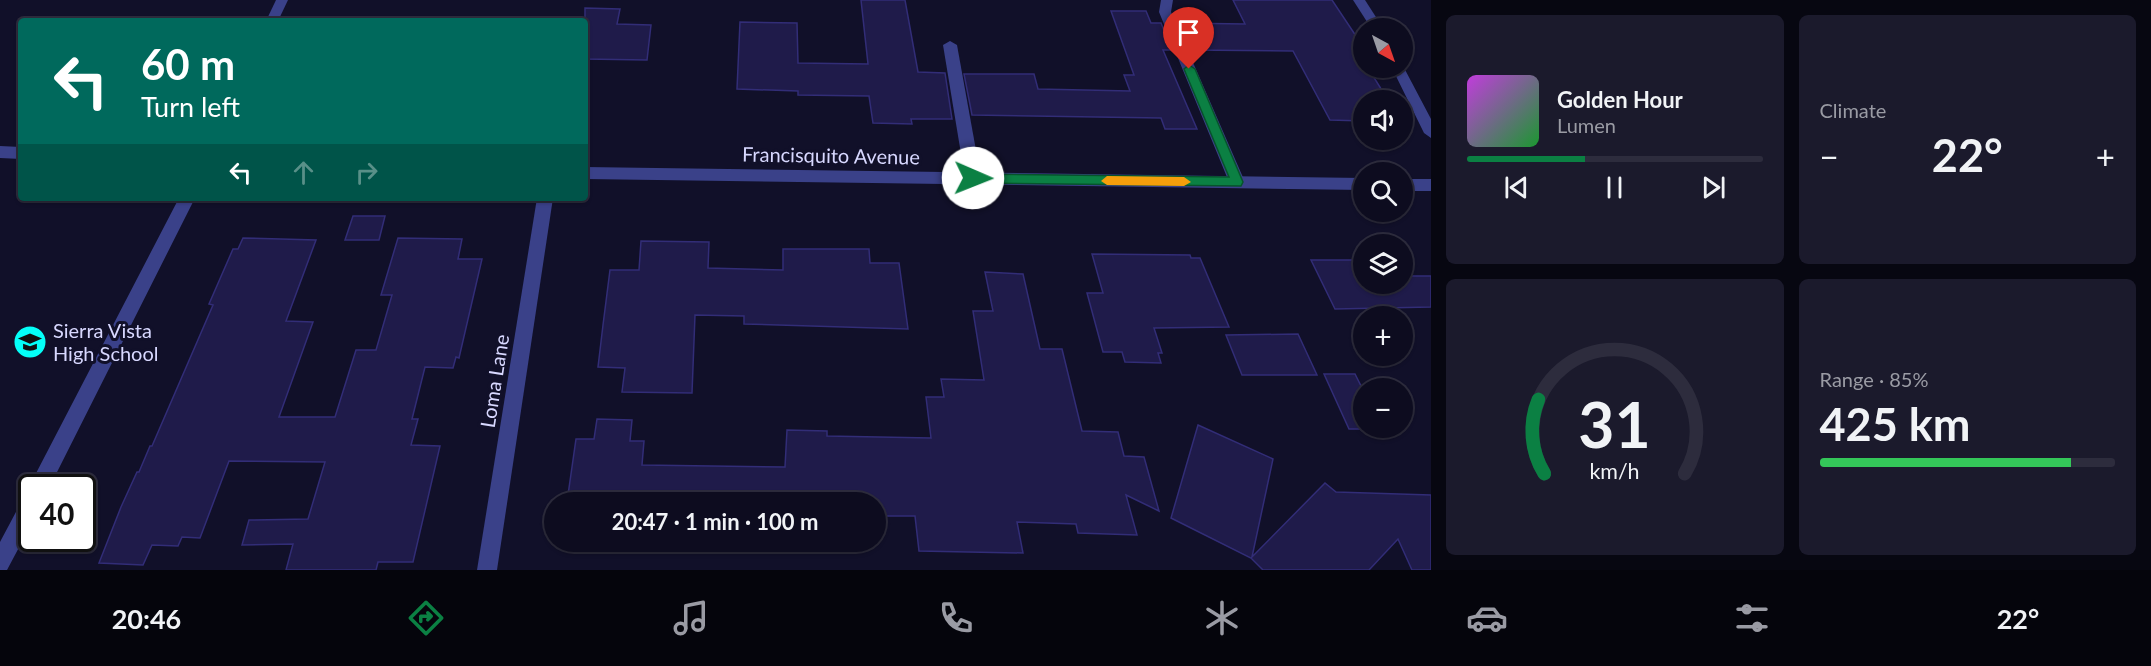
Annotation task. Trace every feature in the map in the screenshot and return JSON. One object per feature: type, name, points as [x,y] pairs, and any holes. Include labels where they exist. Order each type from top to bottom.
[{"type":"street","points":[[273,18],[282,0]]},
{"type":"street","points":[[1167,0],[1165,12],[1237,182]]},
{"type":"street","points":[[1359,0],[1371,18]]},
{"type":"street","points":[[950,45],[973,178]]},
{"type":"street","points":[[1404,78],[1431,133]]},
{"type":"street","points":[[0,152],[18,153]]},
{"type":"street","name":"Francisquito Avenue","points":[[588,172],[1353,184]]},
{"type":"street","points":[[1413,185],[1431,185]]},
{"type":"street","points":[[46,474],[185,201]]},
{"type":"street","name":"Loma Lane","points":[[487,570],[545,201]]},
{"type":"street","points":[[0,563],[18,529]]},
{"type":"building","points":[[861,0],[905,0],[918,72],[945,73],[952,119],[911,119],[912,124],[873,123],[869,96],[798,95],[798,91],[737,89],[740,22],[797,23],[798,63],[868,64]]},
{"type":"building","points":[[1233,0],[1332,0],[1353,32],[1353,78],[1374,78],[1382,90],[1353,90],[1353,121],[1330,120],[1293,51],[1190,50],[1178,23],[1245,24]]},
{"type":"building","points":[[585,8],[620,9],[617,24],[651,25],[647,60],[588,59],[588,18],[585,18]]},
{"type":"building","points":[[1111,11],[1146,11],[1151,23],[1161,23],[1172,50],[1163,50],[1197,129],[1165,129],[1161,118],[972,115],[964,74],[1034,74],[1038,89],[1130,91],[1124,75],[1134,75]]},
{"type":"building","points":[[353,216],[385,216],[379,240],[345,240]]},
{"type":"building","points":[[243,238],[316,240],[286,321],[313,322],[279,417],[335,417],[356,350],[376,350],[392,295],[381,295],[398,238],[462,239],[458,259],[482,259],[459,358],[456,357],[453,368],[425,367],[412,419],[418,419],[411,445],[440,446],[413,562],[378,562],[376,570],[286,570],[293,544],[242,545],[249,520],[308,519],[325,462],[229,461],[200,538],[182,537],[178,546],[152,545],[143,565],[99,563],[121,507],[152,446],[213,305],[209,304],[233,249],[238,249]]},
{"type":"building","points":[[641,241],[709,242],[708,268],[783,270],[783,249],[869,249],[870,263],[899,263],[908,329],[744,324],[744,316],[695,315],[692,393],[622,392],[625,368],[598,367],[603,325],[610,270],[639,270]]},
{"type":"building","points":[[1092,254],[1190,255],[1191,258],[1200,258],[1229,327],[1154,328],[1162,353],[1158,353],[1161,363],[1125,362],[1122,352],[1103,352],[1087,293],[1103,293]]},
{"type":"building","points":[[1311,260],[1353,260],[1353,294],[1413,294],[1413,276],[1431,276],[1431,307],[1353,306],[1353,309],[1335,309]]},
{"type":"building","points":[[985,272],[1023,274],[1040,349],[1062,349],[1082,431],[1118,432],[1124,456],[1144,457],[1159,511],[1126,495],[1137,535],[1078,533],[1076,524],[1017,522],[1023,553],[919,551],[915,516],[886,516],[886,492],[568,492],[576,439],[594,439],[597,419],[632,420],[630,441],[644,441],[642,465],[785,467],[787,430],[827,431],[827,436],[931,438],[926,397],[944,397],[941,379],[984,380],[973,311],[993,311]]},
{"type":"building","points":[[1298,334],[1317,375],[1242,375],[1226,335]]},
{"type":"building","points":[[1324,374],[1355,374],[1357,378],[1353,378],[1353,429],[1349,429]]},
{"type":"building","points":[[1198,425],[1273,459],[1252,557],[1325,483],[1336,492],[1431,495],[1431,570],[1412,570],[1398,539],[1369,570],[1263,570],[1251,558],[1171,518]]},
{"type":"slow traffic","points":[[1107,181],[1184,182]]},
{"type":"place","name":"Sierra Vista High School","points":[[30,342]]},
{"type":"route","points":[[973,178],[1237,182],[1189,69]]}]
